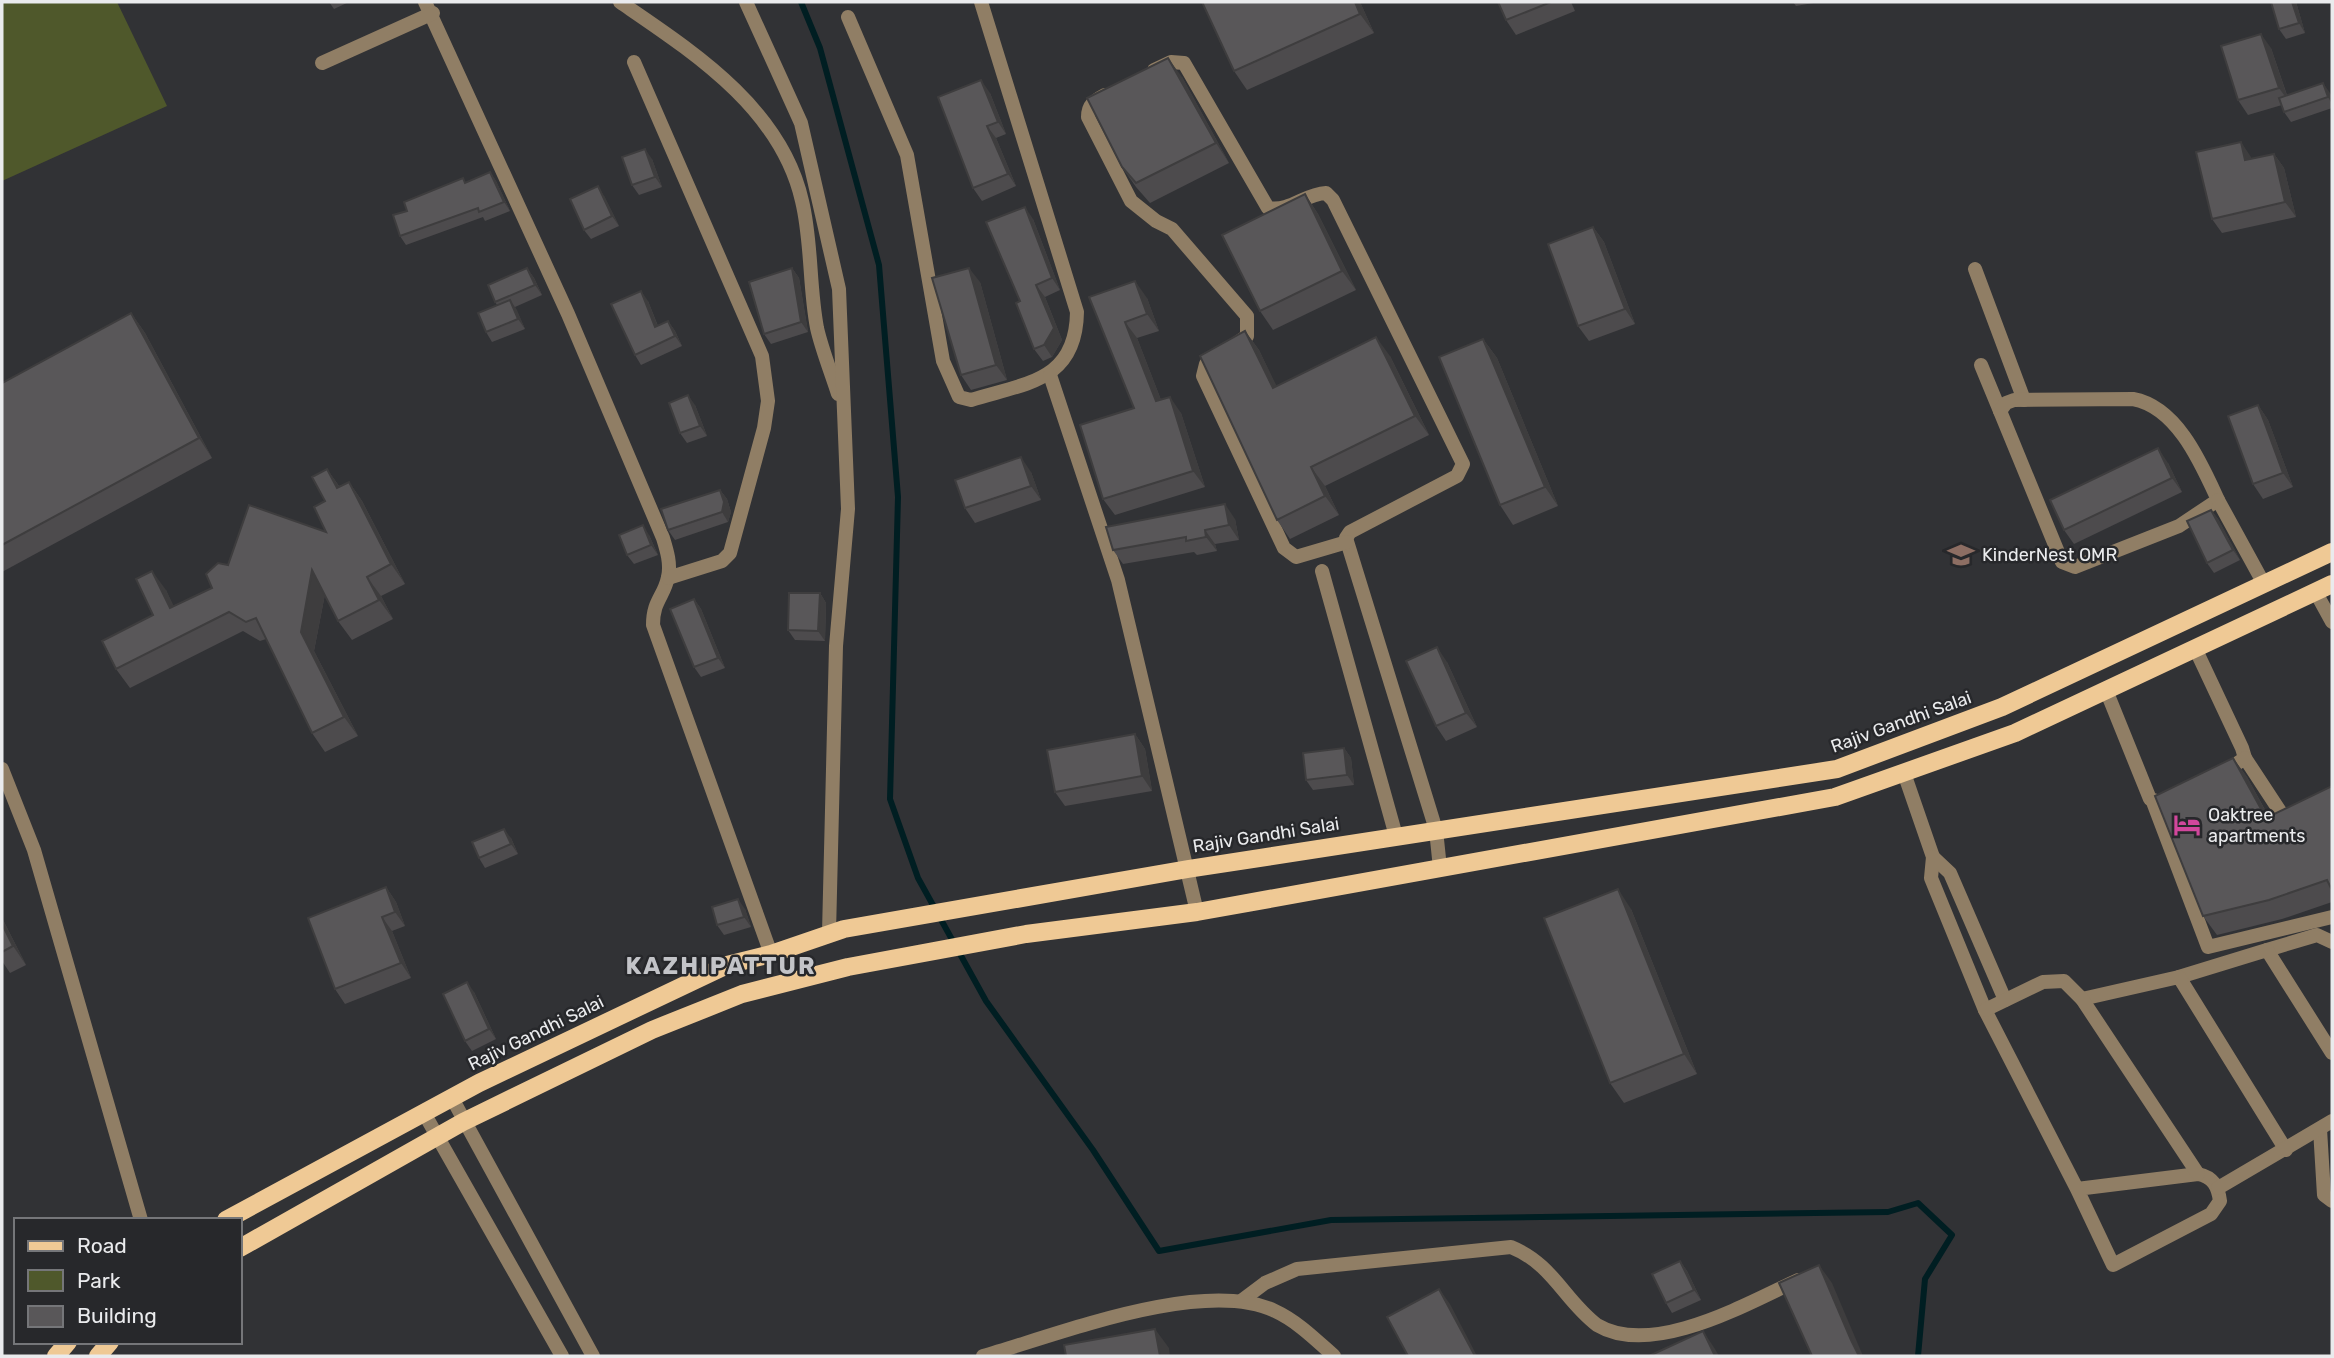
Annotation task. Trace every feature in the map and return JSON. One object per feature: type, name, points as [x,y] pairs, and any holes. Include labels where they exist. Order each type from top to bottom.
[{"type":"main road","name":"Rajiv Gandhi Salai","points":[[230,1218],[452,1098],[727,965],[771,954],[837,931],[1188,869],[1837,769],[2002,707],[2332,552]]},
{"type":"main road","points":[[242,1247],[463,1122],[652,1030],[742,994],[848,967],[1026,934],[1197,912],[1835,797],[2015,733],[2332,584]]},
{"type":"street","points":[[620,2],[699,56],[731,85],[761,119],[785,158],[803,203],[817,328],[842,409]]},
{"type":"street","points":[[746,2],[801,123],[839,289],[848,509],[836,646],[837,931]]},
{"type":"street","points":[[848,17],[907,155],[943,361],[953,390],[959,397],[971,400],[1050,375],[1070,350],[1077,328],[1077,312],[981,2]]},
{"type":"street","points":[[322,63],[429,8],[663,538],[669,559],[668,578],[653,608],[653,625],[771,954]]},
{"type":"street","points":[[1138,78],[1171,61],[1184,63],[1268,208],[1287,208],[1318,194],[1326,194],[1333,200],[1463,464],[1457,476],[1350,532],[1347,542],[1436,830],[1440,868]]},
{"type":"street","points":[[634,62],[762,356],[768,380],[764,428],[730,553],[722,561],[668,578]]},
{"type":"street","points":[[1116,90],[1094,101],[1088,109],[1088,117],[1131,201],[1156,221],[1172,229],[1247,316],[1247,335],[1206,364],[1203,376],[1284,548],[1296,557],[1347,542]]},
{"type":"street","points":[[1975,269],[2024,400]]},
{"type":"street","points":[[1981,365],[2063,562],[2068,566],[2075,567],[2179,526],[2218,500]]},
{"type":"street","points":[[1050,375],[1118,580],[1197,912]]},
{"type":"street","points":[[2000,411],[2006,403],[2024,400],[2133,399],[2158,407],[2182,435],[2264,584]]},
{"type":"street","points":[[1322,571],[1396,836]]},
{"type":"street","points":[[2315,592],[2332,622]]},
{"type":"street","points":[[2195,649],[2245,758],[2283,816],[2294,819],[2310,811]]},
{"type":"street","points":[[2105,690],[2153,802],[2208,947],[2332,917]]},
{"type":"street","points":[[2215,777],[2238,766],[2245,758]]},
{"type":"street","points":[[2,769],[6,787],[34,850],[140,1218]]},
{"type":"street","points":[[1904,773],[1933,857],[1931,878],[1984,1010],[2077,1189],[2113,1265],[2211,1214],[2220,1201],[2218,1188],[2208,1175],[2198,1174],[2077,1189]]},
{"type":"street","points":[[2153,802],[2192,788]]},
{"type":"street","points":[[1933,857],[1950,873],[2005,1000]]},
{"type":"street","points":[[2082,999],[2179,977],[2317,935],[2332,942]]},
{"type":"street","points":[[2267,950],[2332,1053]]},
{"type":"street","points":[[2179,977],[2286,1150]]},
{"type":"street","points":[[1984,1010],[2043,982],[2064,981],[2082,999],[2198,1174]]},
{"type":"street","points":[[452,1098],[593,1356]]},
{"type":"street","points":[[424,1113],[562,1356]]},
{"type":"street","points":[[2218,1188],[2326,1125]]},
{"type":"street","points":[[2326,1125],[2324,1195],[2332,1201]]},
{"type":"street","points":[[1241,1301],[1265,1283],[1297,1269],[1511,1247],[1532,1255],[1598,1325],[1626,1338],[1656,1339],[1699,1327],[1811,1274]]},
{"type":"street","points":[[983,1356],[1162,1305],[1204,1300],[1241,1301],[1274,1310],[1298,1325],[1334,1356]]},
{"type":"green space","points":[[2,2],[117,2],[167,106],[2,181]]},
{"type":"building","points":[[1202,2],[1355,2],[1360,14],[1234,71]]},
{"type":"building","points":[[1498,2],[1551,2],[1506,20]]},
{"type":"building","points":[[2271,2],[2292,2],[2299,23],[2279,29]]},
{"type":"building","points":[[2261,34],[2279,88],[2238,100],[2221,46]]},
{"type":"building","points":[[1168,58],[1216,143],[1136,183],[1122,167],[1087,98]]},
{"type":"building","points":[[981,80],[998,122],[987,126],[1008,174],[973,188],[938,97]]},
{"type":"building","points":[[2323,83],[2328,97],[2284,112],[2279,98]]},
{"type":"building","points":[[2241,142],[2245,160],[2274,154],[2285,202],[2212,219],[2196,152]]},
{"type":"building","points":[[645,149],[655,177],[632,185],[622,157]]},
{"type":"building","points":[[490,172],[504,202],[479,212],[478,208],[400,236],[393,215],[407,211],[404,202],[463,178],[465,183]]},
{"type":"building","points":[[598,186],[612,216],[584,230],[570,199]]},
{"type":"building","points":[[1305,194],[1342,271],[1260,311],[1222,235]]},
{"type":"building","points":[[1025,207],[1052,278],[1036,285],[1054,328],[1044,345],[1034,349],[1016,303],[1020,301],[986,222]]},
{"type":"building","points":[[1593,227],[1625,309],[1578,326],[1548,244]]},
{"type":"building","points":[[527,268],[535,285],[495,302],[488,285]]},
{"type":"building","points":[[792,268],[801,322],[764,334],[749,282]]},
{"type":"building","points":[[969,268],[996,365],[961,375],[932,278]]},
{"type":"building","points":[[1135,281],[1147,314],[1125,322],[1156,401],[1170,397],[1193,471],[1103,499],[1080,425],[1134,408],[1089,297]]},
{"type":"building","points":[[641,291],[655,327],[668,321],[675,336],[635,355],[611,304]]},
{"type":"building","points":[[510,300],[518,319],[486,332],[478,313]]},
{"type":"building","points":[[131,313],[199,438],[2,545],[2,383]]},
{"type":"building","points":[[1245,331],[1273,388],[1376,337],[1415,416],[1311,467],[1325,496],[1277,520],[1200,356]]},
{"type":"building","points":[[1483,339],[1545,487],[1500,505],[1439,357]]},
{"type":"building","points":[[688,395],[700,426],[680,433],[669,403]]},
{"type":"building","points":[[2258,405],[2283,473],[2253,484],[2228,416]]},
{"type":"building","points":[[2158,448],[2172,478],[2064,530],[2050,500]]},
{"type":"building","points":[[1021,457],[1031,486],[965,508],[955,480]]},
{"type":"building","points":[[327,469],[337,488],[349,482],[391,564],[367,577],[379,600],[338,621],[312,570],[301,632],[344,717],[312,733],[256,618],[246,622],[229,612],[116,669],[102,641],[153,615],[136,579],[152,571],[170,608],[212,588],[206,574],[218,563],[228,565],[249,505],[326,532],[314,507],[325,501],[312,477]]},
{"type":"building","points":[[720,490],[724,502],[722,512],[668,530],[661,509]]},
{"type":"building","points":[[1225,504],[1229,525],[1205,530],[1206,537],[1186,541],[1186,537],[1113,550],[1106,527]]},
{"type":"building","points":[[2211,510],[2233,550],[2207,563],[2187,521]]},
{"type":"building","points":[[643,525],[651,545],[627,555],[619,535]]},
{"type":"building","points":[[789,593],[820,593],[818,631],[788,630]]},
{"type":"building","points":[[694,599],[718,658],[694,667],[670,609]]},
{"type":"building","points":[[1437,647],[1466,713],[1436,726],[1406,661]]},
{"type":"building","points":[[1135,734],[1142,776],[1055,792],[1047,750]]},
{"type":"building","points":[[1344,748],[1347,775],[1306,780],[1303,753]]},
{"type":"building","points":[[2233,758],[2266,818],[2332,786],[2332,890],[2327,880],[2269,900],[2203,916],[2155,796]]},
{"type":"building","points":[[504,829],[511,844],[479,858],[472,842]]},
{"type":"building","points":[[386,887],[395,912],[382,917],[401,963],[335,989],[308,918]]},
{"type":"building","points":[[1618,889],[1684,1054],[1610,1083],[1544,918]]},
{"type":"building","points":[[738,899],[744,917],[717,925],[712,907]]},
{"type":"building","points":[[2,924],[13,946],[2,952]]},
{"type":"building","points":[[467,982],[489,1029],[465,1041],[443,994]]},
{"type":"building","points":[[1680,1261],[1694,1290],[1666,1303],[1652,1274]]},
{"type":"building","points":[[1819,1265],[1859,1356],[1812,1356],[1779,1283]]},
{"type":"building","points":[[1439,1289],[1475,1356],[1408,1356],[1387,1317]]},
{"type":"building","points":[[1155,1329],[1160,1356],[1066,1356],[1064,1345]]},
{"type":"building","points":[[1703,1331],[1715,1356],[1649,1356]]},
{"type":"waterway","points":[[801,2],[820,48],[879,265],[898,497],[890,799],[918,878],[986,1001],[1093,1150],[1159,1251],[1331,1220],[1888,1212],[1918,1203],[1952,1235],[1925,1279],[1918,1356]]},
{"type":"place","name":"KinderNest OMR","points":[[1961,555]]},
{"type":"place","name":"Oaktree apartments","points":[[2187,825]]},
{"type":"district","name":"KAZHIPATTUR","points":[[721,966]]}]
